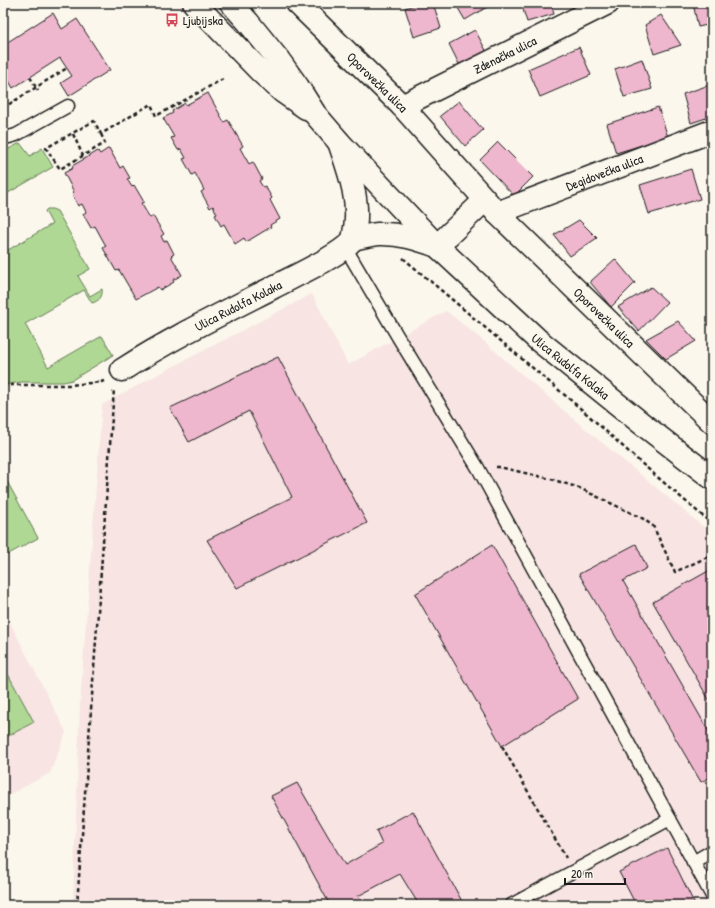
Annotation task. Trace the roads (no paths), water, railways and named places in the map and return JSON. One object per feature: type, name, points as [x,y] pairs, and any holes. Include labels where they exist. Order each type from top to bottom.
[{"type":"street","name":"Ulica Rudolfa Kolaka","points":[[194,3],[260,72],[283,92],[315,114]]},
{"type":"street","name":"Ulica Rudolfa Kolaka","points":[[230,3],[248,22],[278,59],[298,86],[315,114],[339,142],[437,246],[538,340],[712,478]]},
{"type":"street","name":"Oporovečka ulica","points":[[298,3],[402,106],[491,207],[712,422]]},
{"type":"street","name":"Zdenačka ulica","points":[[402,106],[608,3]]},
{"type":"street","name":"Degidovečka ulica","points":[[491,207],[712,132]]},
{"type":"street","name":"Ulica Rudolfa Kolaka","points":[[339,142],[352,184],[355,202],[356,222],[349,243]]},
{"type":"street","points":[[437,246],[491,207]]},
{"type":"street","name":"Ulica Rudolfa Kolaka","points":[[115,377],[147,354],[321,262],[339,252],[349,243],[377,234],[392,234],[410,236],[437,246]]},
{"type":"lane","points":[[3,136],[9,137],[16,135],[68,106]]},
{"type":"lane","points":[[349,243],[402,344],[478,468],[712,896]]},
{"type":"lane","points":[[511,905],[670,819]]},
{"type":"lane","points":[[693,862],[712,851]]},
{"type":"place","name":"Ljubijska","points":[[172,20]]}]
